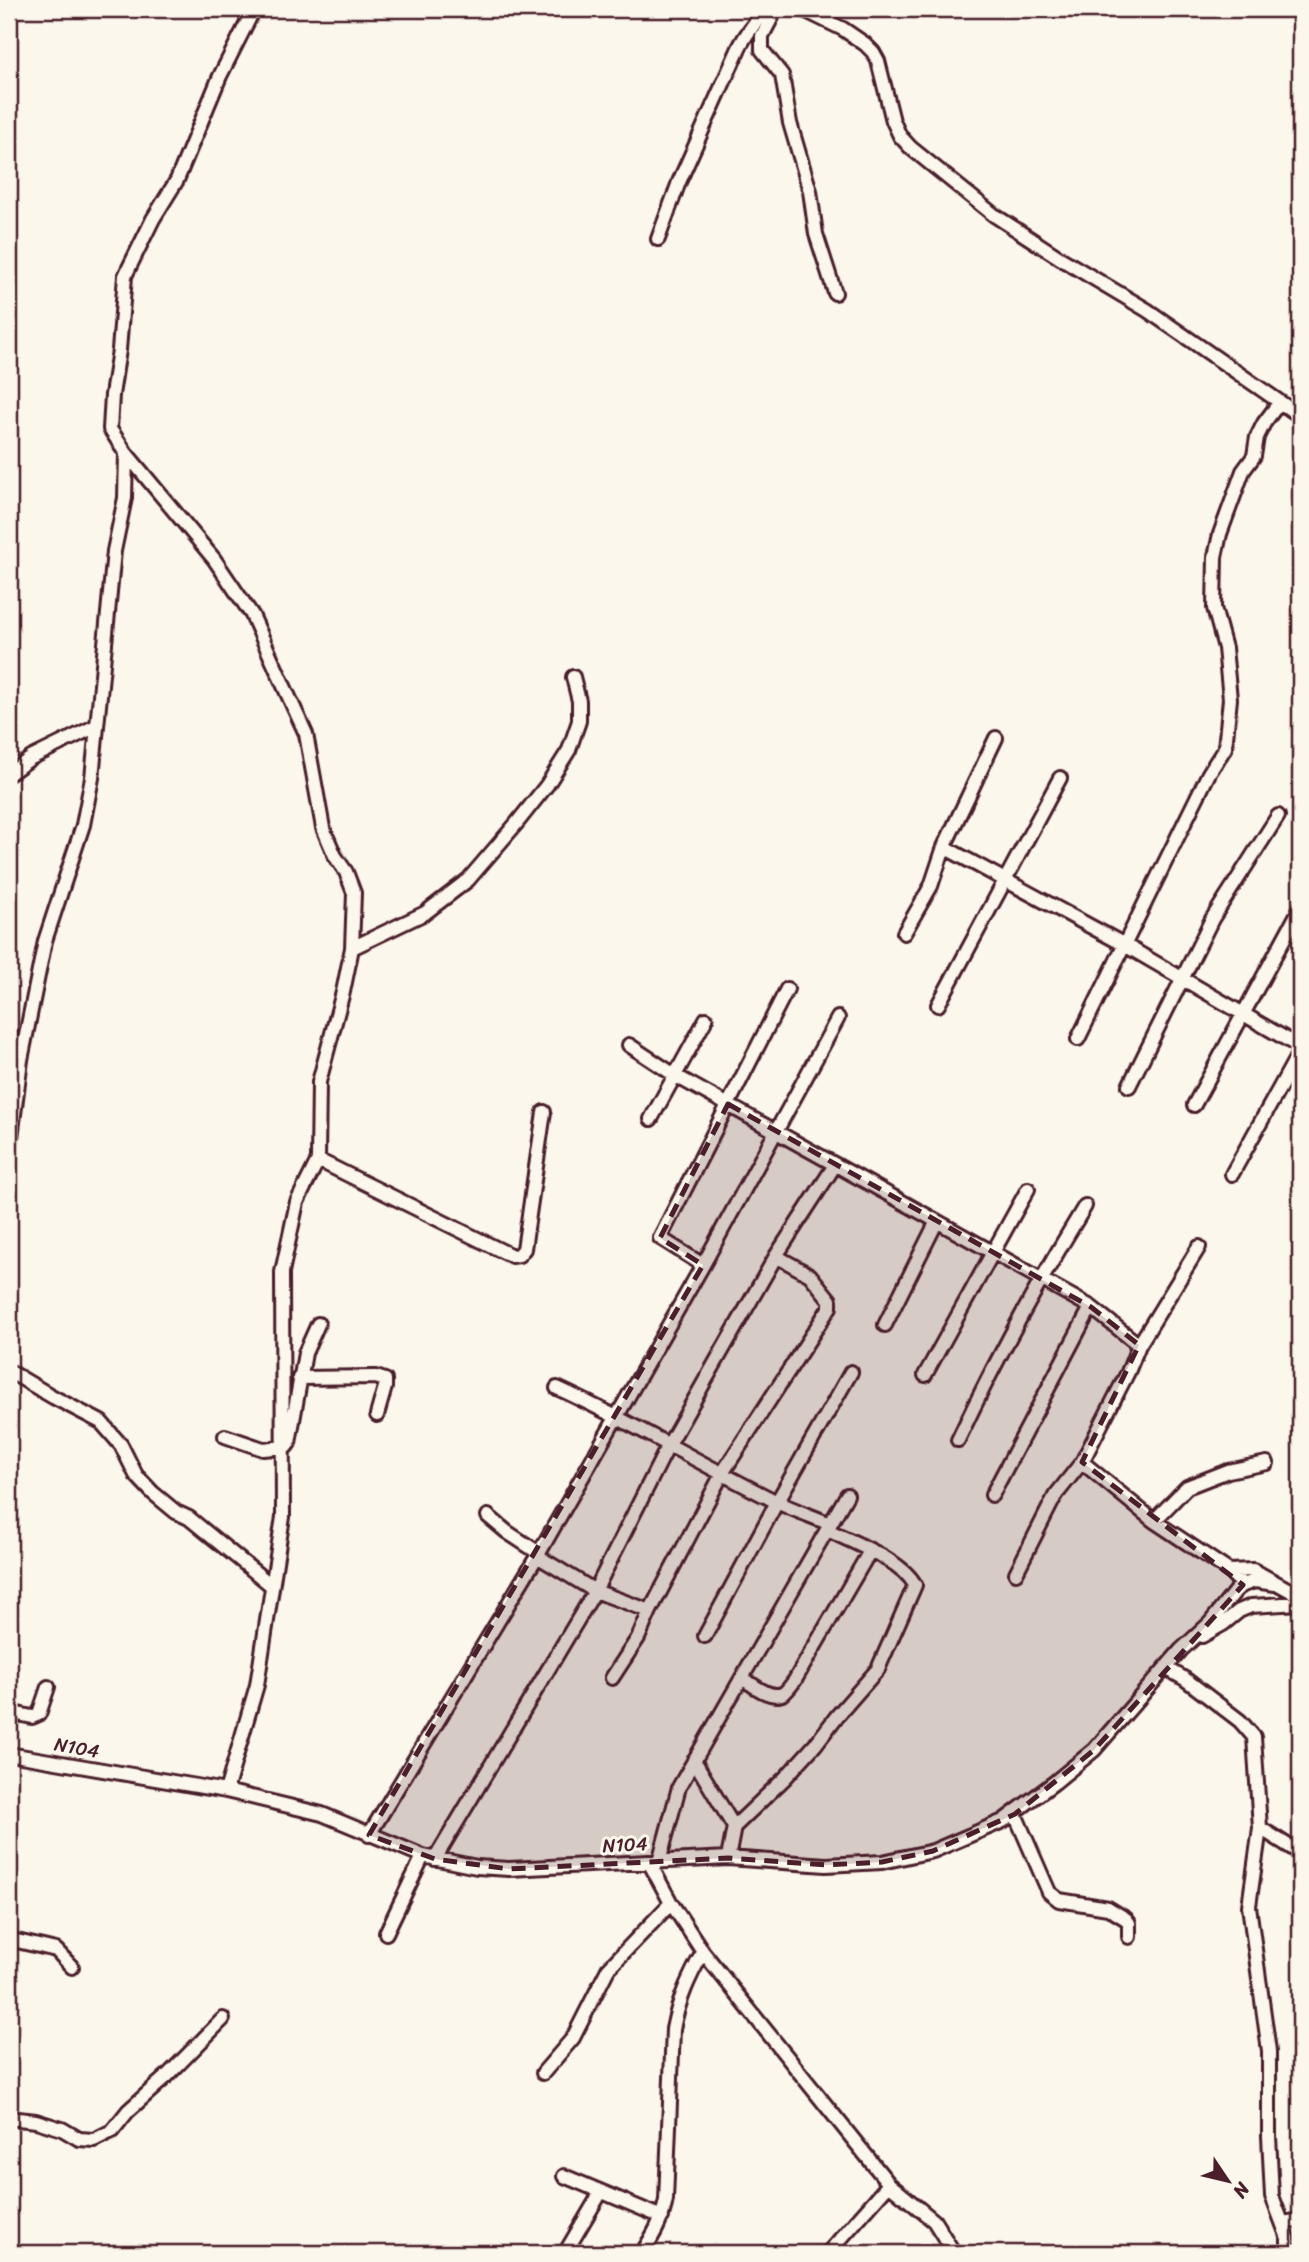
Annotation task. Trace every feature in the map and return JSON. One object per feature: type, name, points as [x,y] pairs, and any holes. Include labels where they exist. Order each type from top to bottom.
[{"type":"street","points":[[658,239],[679,182],[739,48],[746,33],[764,9]]},
{"type":"street","points":[[774,9],[762,36],[762,50],[782,75],[790,122],[810,191],[816,234],[835,293]]},
{"type":"street","points":[[802,9],[843,29],[873,52],[897,129],[911,149],[994,215],[1147,310],[1300,416]]},
{"type":"street","points":[[226,1791],[257,1685],[283,1517],[282,1272],[297,1202],[318,1160],[319,1082],[352,948],[355,893],[323,828],[306,734],[252,615],[214,559],[126,453],[110,429],[125,276],[153,219],[177,180],[220,76],[253,13]]},
{"type":"street","points":[[1078,1039],[1209,773],[1225,748],[1230,689],[1222,629],[1214,608],[1214,557],[1243,471],[1254,456],[1257,437],[1279,403]]},
{"type":"street","points":[[9,1153],[21,1060],[45,941],[83,825],[92,778],[114,551],[125,498],[126,453]]},
{"type":"street","points":[[352,948],[425,913],[468,880],[516,824],[547,785],[569,750],[579,721],[579,701],[573,677]]},
{"type":"street","points":[[9,774],[32,758],[96,726]]},
{"type":"street","points":[[904,933],[931,886],[944,847],[996,738]]},
{"type":"street","points":[[938,1005],[1060,778]]},
{"type":"street","points":[[1129,1086],[1212,919],[1278,816]]},
{"type":"street","points":[[944,847],[1123,944],[1300,1049],[1232,1174]]},
{"type":"street","points":[[1194,1105],[1300,909]]},
{"type":"street","points":[[703,1265],[660,1238],[787,989]]},
{"type":"street","points":[[369,1835],[618,1416],[838,1018]]},
{"type":"street","points":[[652,1119],[706,1019]]},
{"type":"street","points":[[9,1033],[21,1060]]},
{"type":"street","points":[[629,1045],[676,1076],[1091,1307],[1139,1345]]},
{"type":"street","points":[[318,1160],[512,1256],[519,1255],[524,1249],[544,1112]]},
{"type":"street","points":[[386,1933],[429,1858],[595,1591],[668,1446],[776,1256],[835,1165]]},
{"type":"street","points":[[925,1375],[1028,1189]]},
{"type":"street","points":[[958,1440],[995,1362],[1040,1280],[1086,1206]]},
{"type":"street","points":[[885,1325],[937,1221]]},
{"type":"street","points":[[1016,1573],[1055,1496],[1082,1462],[1139,1345],[1199,1247]]},
{"type":"street","points":[[612,1678],[638,1638],[723,1472],[830,1307],[830,1300],[810,1275],[776,1256]]},
{"type":"street","points":[[992,1495],[1091,1307]]},
{"type":"street","points":[[225,1436],[263,1449],[283,1448],[289,1443],[299,1378],[310,1339],[318,1324]]},
{"type":"street","points":[[9,1371],[101,1422],[121,1445],[136,1475],[153,1493],[176,1512],[189,1518],[272,1586]]},
{"type":"street","points":[[705,1636],[851,1372]]},
{"type":"street","points":[[299,1378],[376,1377],[385,1380],[377,1415]]},
{"type":"street","points":[[557,1388],[618,1416],[668,1446],[829,1527],[910,1576],[915,1585],[878,1668],[815,1745],[734,1827],[728,1858]]},
{"type":"street","points":[[1082,1462],[1153,1521],[1229,1571],[1243,1584],[1255,1581],[1275,1584]]},
{"type":"street","points":[[1153,1521],[1187,1487],[1228,1471],[1267,1464]]},
{"type":"street","points":[[847,1496],[694,1760],[675,1800],[654,1862],[671,1903],[703,1952],[889,2184],[934,2221],[954,2253]]},
{"type":"street","points":[[488,1516],[538,1554],[595,1591],[650,1611]]},
{"type":"street","points":[[742,1678],[764,1692],[777,1696],[785,1693],[870,1551]]},
{"type":"street","points":[[1229,1571],[1253,1570],[1300,1596]]},
{"type":"street","name":"N104","points":[[9,1754],[226,1791],[321,1814],[429,1858],[477,1867],[509,1869],[728,1858],[826,1865],[882,1862],[933,1851],[1015,1814],[1094,1750],[1243,1584]]},
{"type":"street","name":"N104","points":[[1181,1650],[1239,1611],[1251,1606],[1300,1603]]},
{"type":"street","points":[[1166,1668],[1185,1679],[1240,1721],[1254,1737],[1260,1828],[1248,1906],[1269,2051],[1272,2196],[1284,2223],[1288,2253]]},
{"type":"street","points":[[9,1712],[32,1717],[39,1714],[48,1687]]},
{"type":"street","points":[[694,1760],[734,1827]]},
{"type":"street","points":[[1015,1814],[1049,1892],[1059,1900],[1108,1908],[1129,1923],[1129,1937]]},
{"type":"street","points":[[1260,1828],[1300,1853]]},
{"type":"street","points":[[543,2073],[573,2038],[608,1969],[671,1903]]},
{"type":"street","points":[[9,1942],[17,1941],[56,1950],[72,1968]]},
{"type":"street","points":[[642,2253],[654,2235],[666,2200],[673,2029],[684,1986],[703,1952]]},
{"type":"street","points":[[9,2118],[36,2121],[62,2129],[79,2139],[94,2140],[112,2131],[128,2111],[168,2076],[223,2019]]},
{"type":"street","points":[[564,2176],[662,2217]]},
{"type":"street","points":[[828,2253],[889,2184]]},
{"type":"street","points":[[565,2253],[601,2192]]},
{"type":"street","points":[[1284,2223],[1300,2220]]},
{"type":"highlighted area","points":[[728,1104],[1091,1307],[1139,1345],[1082,1462],[1243,1585],[1094,1750],[1015,1814],[933,1851],[882,1862],[826,1865],[728,1858],[509,1869],[435,1859],[369,1835],[703,1265],[660,1238]]}]
